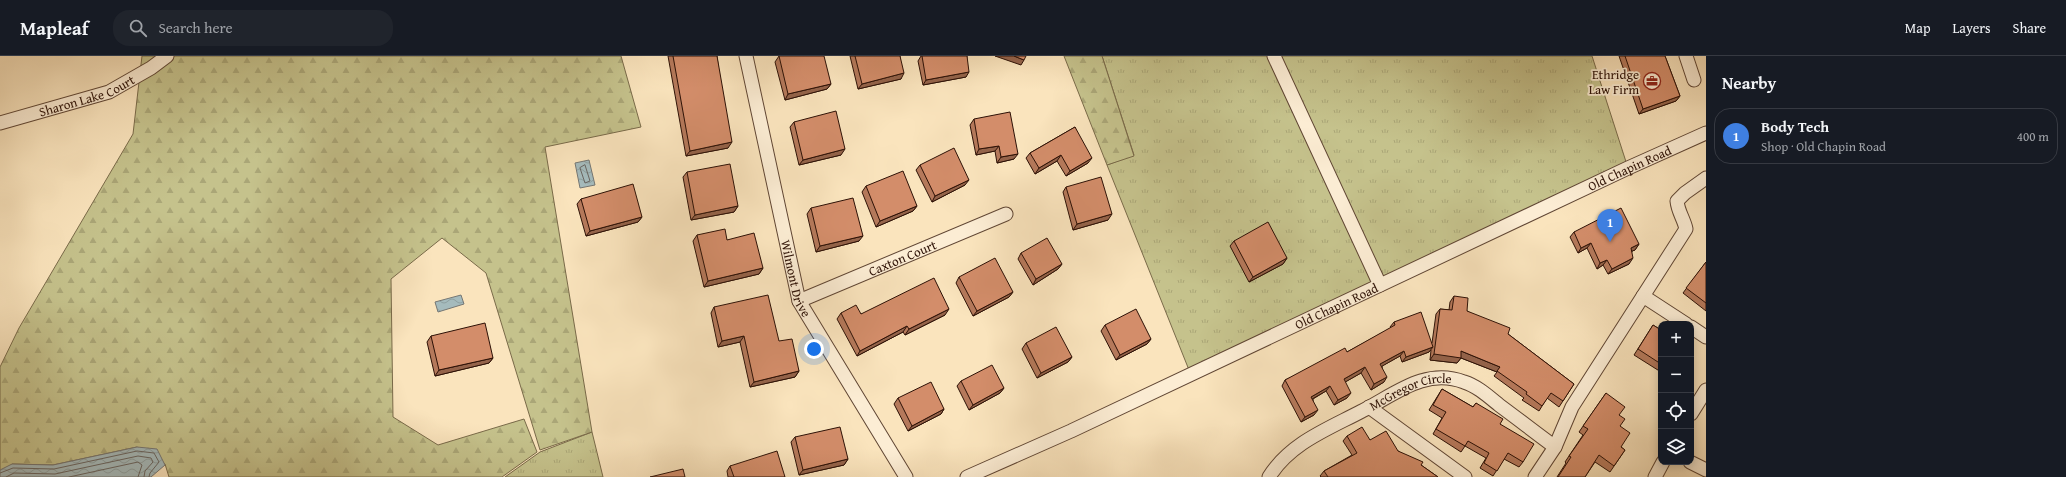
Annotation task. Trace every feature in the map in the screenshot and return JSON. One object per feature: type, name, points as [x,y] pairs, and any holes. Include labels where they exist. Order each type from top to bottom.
[{"type":"street","name":"Sharon Lake Court","points":[[0,123],[110,92],[151,68],[167,56]]},
{"type":"street","name":"Wilmont Drive","points":[[746,56],[799,301],[906,477]]},
{"type":"street","points":[[1274,56],[1380,285]]},
{"type":"street","points":[[1686,56],[1694,80]]},
{"type":"street","name":"Old Chapin Road","points":[[967,477],[1071,431],[1628,168],[1706,133]]},
{"type":"street","points":[[1535,477],[1555,447],[1572,406],[1686,229],[1684,220],[1678,210],[1677,201],[1685,193],[1706,178]]},
{"type":"street","name":"Caxton Court","points":[[799,301],[1006,214]]},
{"type":"street","points":[[1643,296],[1681,321]]},
{"type":"street","points":[[1694,329],[1706,337]]},
{"type":"street","name":"McGregor Circle","points":[[1270,477],[1286,456],[1305,440],[1369,407],[1393,392],[1415,383],[1439,378],[1452,378],[1475,386],[1555,447]]},
{"type":"street","points":[[1694,409],[1706,391]]},
{"type":"street","points":[[1369,407],[1465,477]]},
{"type":"street","points":[[1694,464],[1706,470]]},
{"type":"street","points":[[1655,477],[1661,465]]},
{"type":"green space","points":[[142,56],[621,56],[641,127],[545,147],[592,432],[540,450],[486,273],[442,238],[391,279],[393,417],[438,445],[524,419],[537,452],[502,477],[169,477],[165,464],[137,447],[53,465],[12,464],[0,477],[0,367],[19,328],[133,134]]},
{"type":"green space","points":[[1064,56],[1102,56],[1134,156],[1107,165]]},
{"type":"green space","points":[[1102,56],[1592,56],[1628,168],[1191,375],[1107,165],[1134,155]]},
{"type":"green space","points":[[592,432],[603,477],[505,477],[540,452]]},
{"type":"water","points":[[589,160],[595,185],[580,188],[575,163]]},
{"type":"water","points":[[461,295],[464,304],[438,312],[435,302]]},
{"type":"water","points":[[137,447],[157,449],[165,465],[151,477],[0,477],[0,470],[12,464],[53,465]]},
{"type":"building","points":[[673,56],[717,56],[732,142],[690,151]]},
{"type":"building","points":[[779,56],[824,56],[831,84],[788,94]]},
{"type":"building","points":[[855,56],[900,56],[904,73],[862,84]]},
{"type":"building","points":[[922,56],[967,56],[969,72],[926,80]]},
{"type":"building","points":[[1014,56],[1026,56],[1024,60]]},
{"type":"building","points":[[1625,56],[1665,56],[1680,96],[1643,109]]},
{"type":"building","points":[[836,111],[845,149],[803,160],[794,122]]},
{"type":"building","points":[[1010,112],[1018,154],[1001,157],[999,146],[979,149],[974,119]]},
{"type":"building","points":[[1075,127],[1092,158],[1070,171],[1061,155],[1039,168],[1030,153]]},
{"type":"building","points":[[954,148],[969,180],[935,196],[920,165]]},
{"type":"building","points":[[730,164],[738,206],[695,215],[687,172]]},
{"type":"building","points":[[903,171],[917,206],[880,221],[866,186]]},
{"type":"building","points":[[1101,177],[1112,214],[1077,224],[1066,187]]},
{"type":"building","points":[[633,184],[642,217],[590,231],[581,199]]},
{"type":"building","points":[[853,198],[863,236],[820,246],[811,208]]},
{"type":"building","points":[[1621,208],[1639,244],[1631,248],[1633,258],[1612,269],[1607,260],[1600,263],[1591,243],[1581,248],[1574,232]]},
{"type":"building","points":[[1268,222],[1287,258],[1253,277],[1234,241]]},
{"type":"building","points":[[725,229],[727,240],[754,233],[763,268],[708,281],[697,235]]},
{"type":"building","points":[[1047,238],[1062,264],[1036,279],[1021,253]]},
{"type":"building","points":[[995,258],[1013,292],[977,311],[959,277]]},
{"type":"building","points":[[1706,262],[1706,303],[1686,288]]},
{"type":"building","points":[[934,278],[949,309],[909,329],[907,326],[860,351],[841,313],[856,305],[861,314]]},
{"type":"building","points":[[768,295],[779,341],[792,339],[799,371],[754,382],[744,336],[722,341],[714,307]]},
{"type":"building","points":[[1454,296],[1468,298],[1467,311],[1510,328],[1508,334],[1574,384],[1563,401],[1551,393],[1542,406],[1526,394],[1527,392],[1497,371],[1500,367],[1461,351],[1461,358],[1434,354],[1440,309],[1452,310]]},
{"type":"building","points":[[1136,309],[1151,339],[1120,355],[1105,325]]},
{"type":"building","points":[[1421,312],[1433,347],[1406,357],[1404,351],[1380,364],[1387,377],[1374,384],[1365,367],[1344,379],[1351,393],[1338,400],[1330,386],[1311,397],[1318,410],[1305,417],[1285,380],[1345,348],[1347,352],[1395,325],[1394,322]]},
{"type":"building","points":[[485,323],[493,358],[439,370],[431,336]]},
{"type":"building","points":[[1653,325],[1658,328],[1658,362],[1638,349]]},
{"type":"building","points":[[1056,327],[1072,357],[1041,373],[1026,343]]},
{"type":"building","points":[[992,365],[1004,388],[973,405],[961,381]]},
{"type":"building","points":[[931,382],[944,409],[912,426],[898,398]]},
{"type":"building","points":[[1442,389],[1473,407],[1476,403],[1503,419],[1500,424],[1534,444],[1523,462],[1508,453],[1497,471],[1484,463],[1489,453],[1468,441],[1465,446],[1436,429],[1446,412],[1433,405]]},
{"type":"building","points":[[1606,393],[1625,407],[1619,415],[1625,419],[1620,426],[1630,433],[1621,447],[1625,450],[1614,466],[1599,455],[1585,477],[1558,477],[1571,457],[1569,456],[1588,429],[1583,426]]},
{"type":"building","points":[[840,427],[848,459],[803,470],[795,437]]},
{"type":"building","points":[[1362,427],[1370,440],[1386,431],[1398,451],[1423,462],[1421,465],[1438,477],[1328,477],[1324,471],[1357,453],[1347,436]]},
{"type":"building","points":[[777,451],[785,477],[734,477],[730,466]]},
{"type":"building","points":[[683,469],[685,477],[650,477]]},
{"type":"place","name":"Ethridge Law Firm","points":[[1652,81]]},
{"type":"place","name":"Body Tech","points":[[1610,242]]}]
